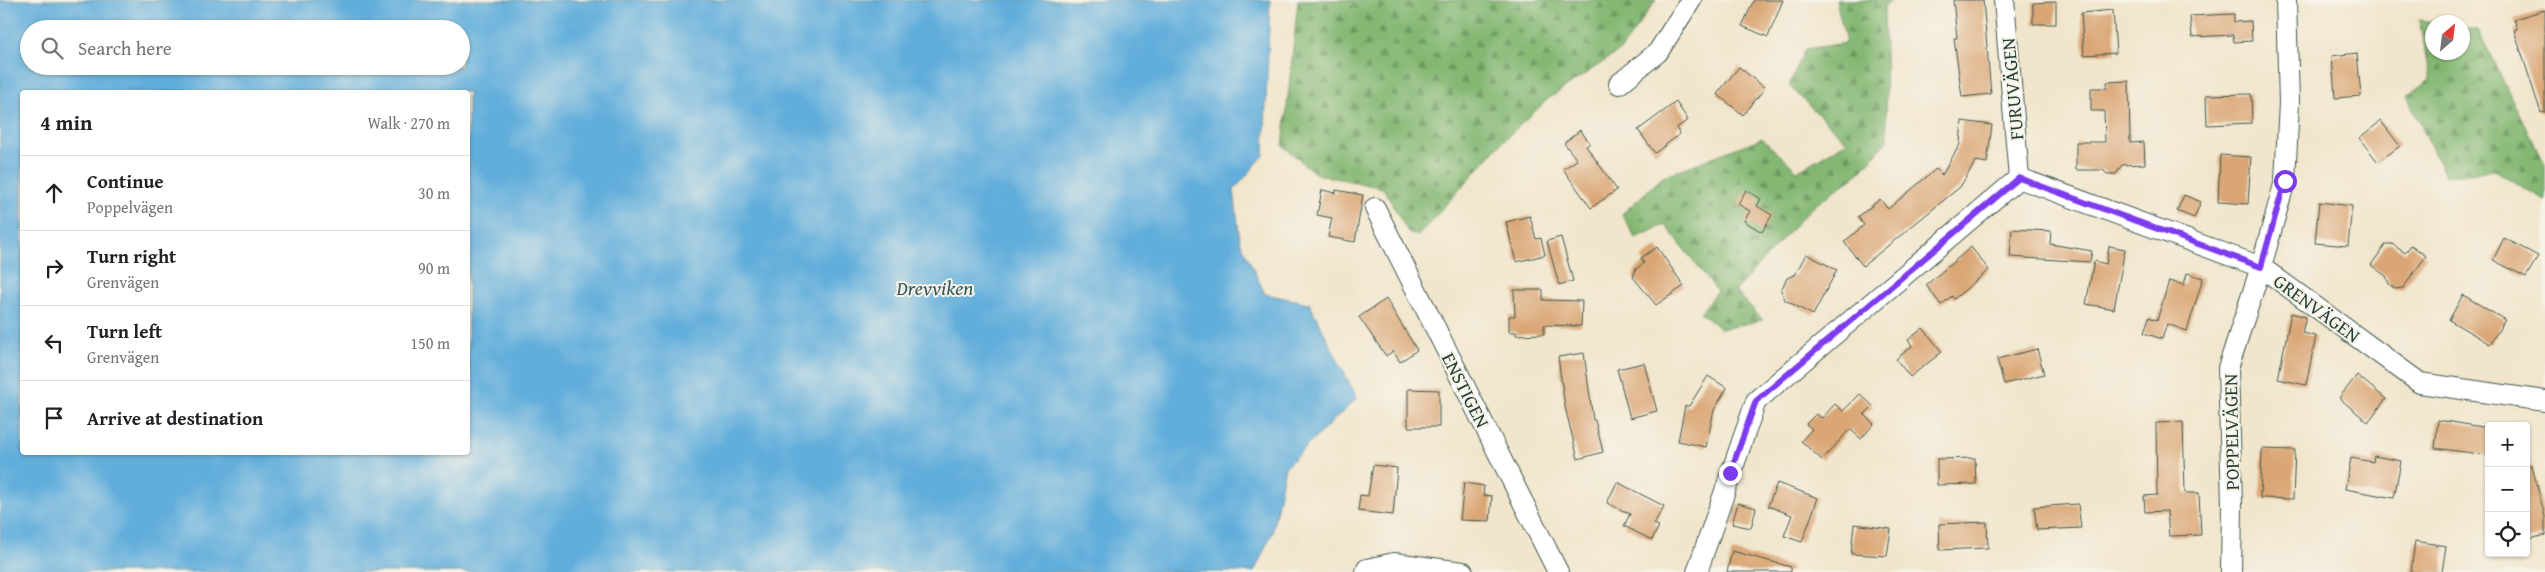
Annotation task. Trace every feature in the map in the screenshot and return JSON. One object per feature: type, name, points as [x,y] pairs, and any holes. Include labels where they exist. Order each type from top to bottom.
[{"type":"street","points":[[1620,84],[1658,52],[1691,0]]},
{"type":"street","name":"FURUVÄGEN","points":[[2004,0],[2019,178]]},
{"type":"street","name":"POPPELVÄGEN","points":[[2231,572],[2232,504],[2228,368],[2261,267],[2285,181],[2289,103],[2286,0]]},
{"type":"street","points":[[1697,572],[1756,401],[2019,178]]},
{"type":"street","name":"GRENVÄGEN","points":[[2019,178],[2261,267],[2420,383],[2545,401]]},
{"type":"street","name":"ENSTIGEN","points":[[1375,208],[1558,572]]},
{"type":"street","points":[[1366,570],[1394,563],[1463,572]]},
{"type":"green space","points":[[1298,0],[1656,0],[1621,50],[1548,99],[1503,141],[1418,236],[1408,232],[1383,188],[1316,174],[1283,146]]},
{"type":"green space","points":[[1836,0],[1891,0],[1884,6],[1887,141],[1860,172],[1810,209],[1735,291],[1763,320],[1721,329],[1700,313],[1717,291],[1665,225],[1635,238],[1622,214],[1664,176],[1762,138],[1797,171],[1847,142],[1789,86],[1805,49],[1846,43]]},
{"type":"green space","points":[[2419,20],[2425,21],[2425,53]]},
{"type":"green space","points":[[2470,28],[2478,30],[2545,166],[2545,201],[2495,170],[2445,176],[2407,96],[2430,80],[2426,60],[2470,60]]},
{"type":"water","name":"Drevviken","points":[[0,0],[1270,0],[1264,155],[1234,190],[1240,241],[1265,294],[1309,303],[1357,398],[1285,467],[1272,533],[1254,572],[0,572]]},
{"type":"building","points":[[1754,0],[1783,0],[1768,37],[1742,26]]},
{"type":"building","points":[[1953,0],[1983,0],[1991,94],[1962,97],[1954,38],[1957,38]]},
{"type":"building","points":[[2056,2],[2056,24],[2033,24],[2033,3]]},
{"type":"building","points":[[2113,10],[2116,53],[2084,55],[2081,13]]},
{"type":"building","points":[[2545,10],[2545,112],[2541,113],[2514,30],[2517,29],[2514,19]]},
{"type":"building","points":[[2234,14],[2234,22],[2251,21],[2252,41],[2234,42],[2233,35],[2192,37],[2190,16]]},
{"type":"building","points":[[2357,53],[2361,96],[2335,98],[2332,56]]},
{"type":"building","points":[[1739,67],[1765,88],[1743,115],[1717,94]]},
{"type":"building","points":[[2129,81],[2130,143],[2144,142],[2145,164],[2122,165],[2116,174],[2107,174],[2103,170],[2076,170],[2076,142],[2105,142],[2104,111],[2091,111],[2091,88],[2107,88],[2107,82]]},
{"type":"building","points":[[2251,94],[2252,123],[2207,125],[2206,95]]},
{"type":"building","points":[[1676,102],[1688,120],[1676,128],[1680,134],[1655,153],[1638,130]]},
{"type":"building","points":[[1962,121],[1992,125],[1987,163],[1976,161],[1960,187],[1863,266],[1844,242],[1864,225],[1858,217],[1880,199],[1888,209],[1936,169],[1942,175],[1960,144]]},
{"type":"building","points":[[2381,121],[2400,146],[2378,162],[2359,138]]},
{"type":"building","points":[[1580,130],[1590,143],[1586,146],[1617,190],[1591,208],[1563,169],[1577,160],[1564,143]]},
{"type":"building","points":[[2220,155],[2251,157],[2248,204],[2218,202]]},
{"type":"building","points":[[1322,190],[1336,193],[1336,190],[1363,195],[1355,242],[1328,237],[1332,218],[1317,215]]},
{"type":"building","points":[[1746,190],[1761,199],[1757,206],[1772,215],[1762,232],[1744,221],[1750,211],[1738,204]]},
{"type":"building","points":[[2184,195],[2201,202],[2194,218],[2177,211]]},
{"type":"building","points":[[2319,202],[2352,206],[2348,246],[2315,243]]},
{"type":"building","points":[[1530,216],[1536,239],[1541,238],[1545,255],[1516,262],[1506,222]]},
{"type":"building","points":[[2012,229],[2051,231],[2050,244],[2092,251],[2090,262],[2010,257]]},
{"type":"building","points":[[1561,237],[1573,281],[1559,285],[1547,241]]},
{"type":"building","points":[[2504,238],[2538,256],[2526,277],[2493,260]]},
{"type":"building","points":[[2386,244],[2392,244],[2405,253],[2411,245],[2426,256],[2403,288],[2395,289],[2389,284],[2386,276],[2371,265]]},
{"type":"building","points":[[2109,246],[2125,249],[2114,309],[2086,304],[2094,261],[2106,264]]},
{"type":"building","points":[[1657,247],[1684,286],[1656,305],[1633,277],[1636,269],[1644,263],[1641,258]]},
{"type":"building","points":[[1971,247],[1989,270],[1954,299],[1952,296],[1941,305],[1926,285]]},
{"type":"building","points":[[1806,254],[1837,270],[1813,315],[1785,300],[1781,290],[1787,278],[1795,275]]},
{"type":"building","points":[[2187,273],[2203,278],[2187,331],[2167,324],[2162,339],[2144,333],[2149,317],[2157,320],[2169,281],[2184,285]]},
{"type":"building","points":[[1514,290],[1543,290],[1543,300],[1582,301],[1581,326],[1544,325],[1544,334],[1516,335],[1516,332],[1509,332],[1509,316],[1515,316]]},
{"type":"building","points":[[2463,295],[2505,320],[2490,344],[2449,320]]},
{"type":"building","points":[[1386,299],[1417,350],[1400,362],[1393,351],[1386,356],[1359,317]]},
{"type":"building","points":[[2291,313],[2306,317],[2302,333],[2316,336],[2306,385],[2278,379]]},
{"type":"building","points":[[1923,328],[1942,352],[1910,377],[1896,359],[1912,346],[1908,340]]},
{"type":"building","points":[[2037,349],[2044,374],[2004,384],[1997,359]]},
{"type":"building","points":[[1584,353],[1593,420],[1595,420],[1603,452],[1578,459],[1565,407],[1558,357]]},
{"type":"building","points":[[1644,363],[1657,411],[1630,418],[1617,369]]},
{"type":"building","points":[[2357,375],[2386,399],[2368,422],[2339,398]]},
{"type":"building","points":[[1708,376],[1727,388],[1714,410],[1706,447],[1678,441],[1685,406],[1689,406]]},
{"type":"building","points":[[1408,389],[1439,390],[1439,427],[1408,427]]},
{"type":"building","points":[[1860,394],[1873,406],[1864,415],[1874,424],[1861,439],[1850,429],[1822,460],[1801,441],[1812,429],[1806,424],[1816,414],[1822,418],[1835,404],[1843,411]]},
{"type":"building","points":[[2438,420],[2485,427],[2485,455],[2435,448]]},
{"type":"building","points":[[2183,422],[2185,493],[2199,493],[2201,535],[2169,536],[2167,511],[2145,512],[2144,496],[2157,495],[2156,423]]},
{"type":"building","points":[[2262,449],[2295,450],[2293,499],[2260,498]]},
{"type":"building","points":[[2374,456],[2401,461],[2394,498],[2345,489],[2351,458],[2373,462]]},
{"type":"building","points":[[1975,458],[1976,484],[1937,485],[1937,459]]},
{"type":"building","points":[[1373,465],[1397,468],[1393,515],[1358,511],[1360,495],[1368,496]]},
{"type":"building","points":[[2532,465],[2545,517],[2545,535],[2530,539],[2530,467]]},
{"type":"building","points":[[1617,482],[1664,506],[1654,524],[1659,526],[1652,540],[1624,526],[1630,514],[1607,503]]},
{"type":"building","points":[[1464,483],[1484,486],[1483,495],[1492,496],[1490,521],[1460,520]]},
{"type":"building","points":[[1777,483],[1818,498],[1802,542],[1784,536],[1792,515],[1768,506]]},
{"type":"building","points":[[1738,503],[1756,508],[1751,528],[1732,524]]},
{"type":"building","points":[[2078,504],[2081,528],[2037,530],[2034,507]]},
{"type":"building","points":[[1987,522],[1988,548],[1940,550],[1939,524]]},
{"type":"building","points":[[1854,524],[1891,529],[1887,556],[1851,554]]},
{"type":"building","points":[[2415,541],[2446,546],[2442,572],[2411,572]]},
{"type":"building","points":[[1732,551],[1791,567],[1791,572],[1727,572]]},
{"type":"route","points":[[1730,473],[1756,401],[2019,178],[2261,267],[2285,181]]}]
